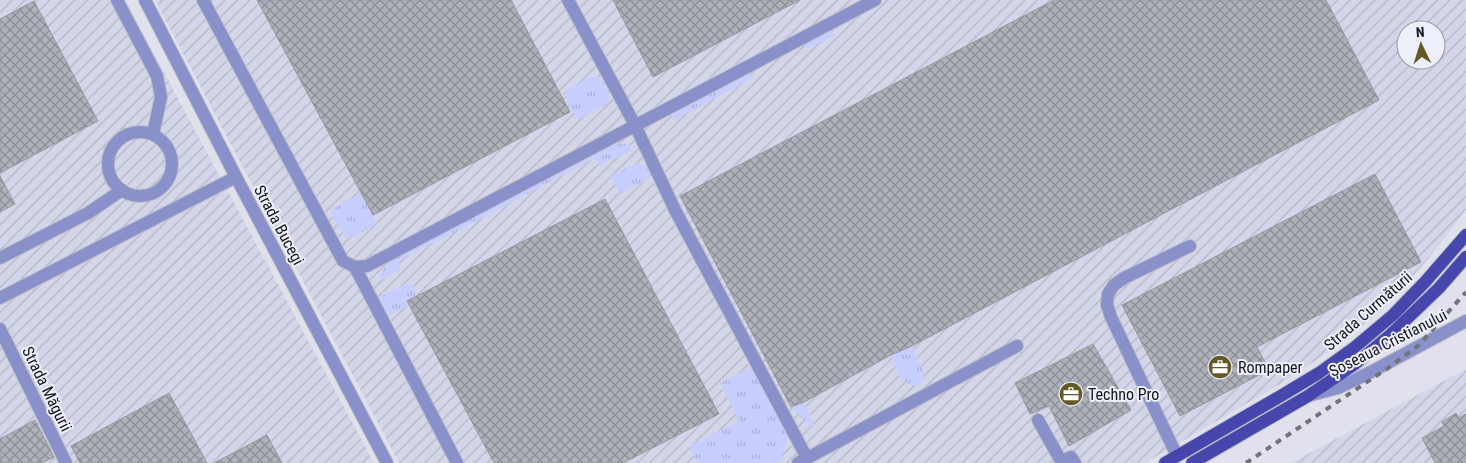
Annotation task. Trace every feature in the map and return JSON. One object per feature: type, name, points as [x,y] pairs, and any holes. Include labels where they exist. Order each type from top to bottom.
[{"type":"main road","name":"Strada Curmăturii","points":[[1177,456],[1279,397],[1355,348],[1393,315],[1466,235]]},
{"type":"main road","name":"Strada Curmăturii","points":[[1308,396],[1355,364],[1390,335],[1439,288],[1466,257]]},
{"type":"main road","name":"Șoseaua Cristianului","points":[[1192,463],[1308,396]]},
{"type":"main road","points":[[1164,463],[1177,456]]},
{"type":"street","points":[[117,0],[157,76],[161,97],[153,134]]},
{"type":"street","name":"Strada Bucegi","points":[[145,0],[386,463]]},
{"type":"street","points":[[203,0],[343,261],[355,267],[366,266],[875,0]]},
{"type":"street","points":[[568,0],[635,125],[675,210],[802,460],[1016,346]]},
{"type":"street","points":[[143,132],[153,134],[162,140],[168,148],[172,158],[172,169],[162,188],[142,196],[132,195],[122,190],[110,174],[108,164],[110,153],[122,137],[132,133],[143,132]]},
{"type":"street","points":[[0,298],[236,177]]},
{"type":"street","points":[[0,258],[88,213],[122,190]]},
{"type":"street","points":[[1177,456],[1107,305],[1108,294],[1114,285],[1124,278],[1190,246]]},
{"type":"street","points":[[355,267],[458,463]]},
{"type":"street","name":"Șoseaua Cristianului","points":[[1308,396],[1338,388],[1466,321]]},
{"type":"street","name":"Strada Măgurii","points":[[0,329],[66,463]]},
{"type":"street","points":[[1038,420],[1061,461],[1071,457],[1074,463]]},
{"type":"shaded area","points":[[0,0],[125,0],[374,463],[0,463]]},
{"type":"shaded area","points":[[155,0],[1466,0],[1466,210],[1429,258],[1383,309],[1330,351],[1280,384],[1145,463],[399,463]]},
{"type":"shaded area","points":[[1466,369],[1466,463],[1291,463]]},
{"type":"green space","points":[[831,30],[834,36],[807,49],[804,42]]},
{"type":"green space","points":[[748,72],[753,78],[674,120],[671,113]]},
{"type":"green space","points":[[592,76],[599,77],[610,97],[608,104],[577,120],[563,92]]},
{"type":"green space","points":[[616,144],[628,144],[631,147],[631,151],[600,165],[595,158],[467,226],[398,260],[401,269],[381,280],[379,276],[391,259]]},
{"type":"green space","points":[[637,163],[643,164],[648,168],[650,175],[647,180],[619,194],[610,176]]},
{"type":"green space","points":[[361,193],[377,224],[351,238],[345,236],[331,215],[334,208]]},
{"type":"green space","points":[[410,282],[417,297],[409,305],[384,318],[378,302],[383,295]]},
{"type":"green space","points":[[912,346],[924,373],[922,383],[915,385],[905,382],[891,355]]},
{"type":"green space","points":[[749,368],[753,370],[785,425],[788,438],[781,461],[777,463],[697,463],[689,446],[739,421],[720,383]]},
{"type":"green space","points":[[804,402],[814,425],[810,427],[791,407]]},
{"type":"building","points":[[257,0],[511,0],[570,112],[373,215]]},
{"type":"building","points":[[613,0],[800,0],[653,77]]},
{"type":"building","points":[[1054,0],[1326,0],[1379,100],[912,346],[791,407],[680,196]]},
{"type":"building","points":[[34,1],[98,121],[0,173],[0,19]]},
{"type":"building","points":[[1375,174],[1421,262],[1257,347],[1269,370],[1180,416],[1122,305]]},
{"type":"building","points":[[0,176],[15,204],[0,212]]},
{"type":"building","points":[[605,199],[719,414],[623,463],[494,463],[407,301]]},
{"type":"building","name":"Techno Pro","points":[[1093,344],[1131,410],[1069,446],[1049,406],[1030,414],[1015,383]]},
{"type":"building","points":[[169,393],[207,463],[80,463],[71,446]]},
{"type":"building","points":[[1456,413],[1459,418],[1466,414],[1466,463],[1435,463],[1422,438],[1444,426],[1442,422]]},
{"type":"building","points":[[35,420],[54,457],[42,463],[0,463],[0,439]]},
{"type":"building","points":[[267,435],[282,463],[214,463]]},
{"type":"railway","points":[[1246,463],[1388,368],[1419,345],[1466,292]]},
{"type":"place","name":"Rompaper","points":[[1220,367]]},
{"type":"place","name":"Techno Pro","points":[[1071,394]]}]
